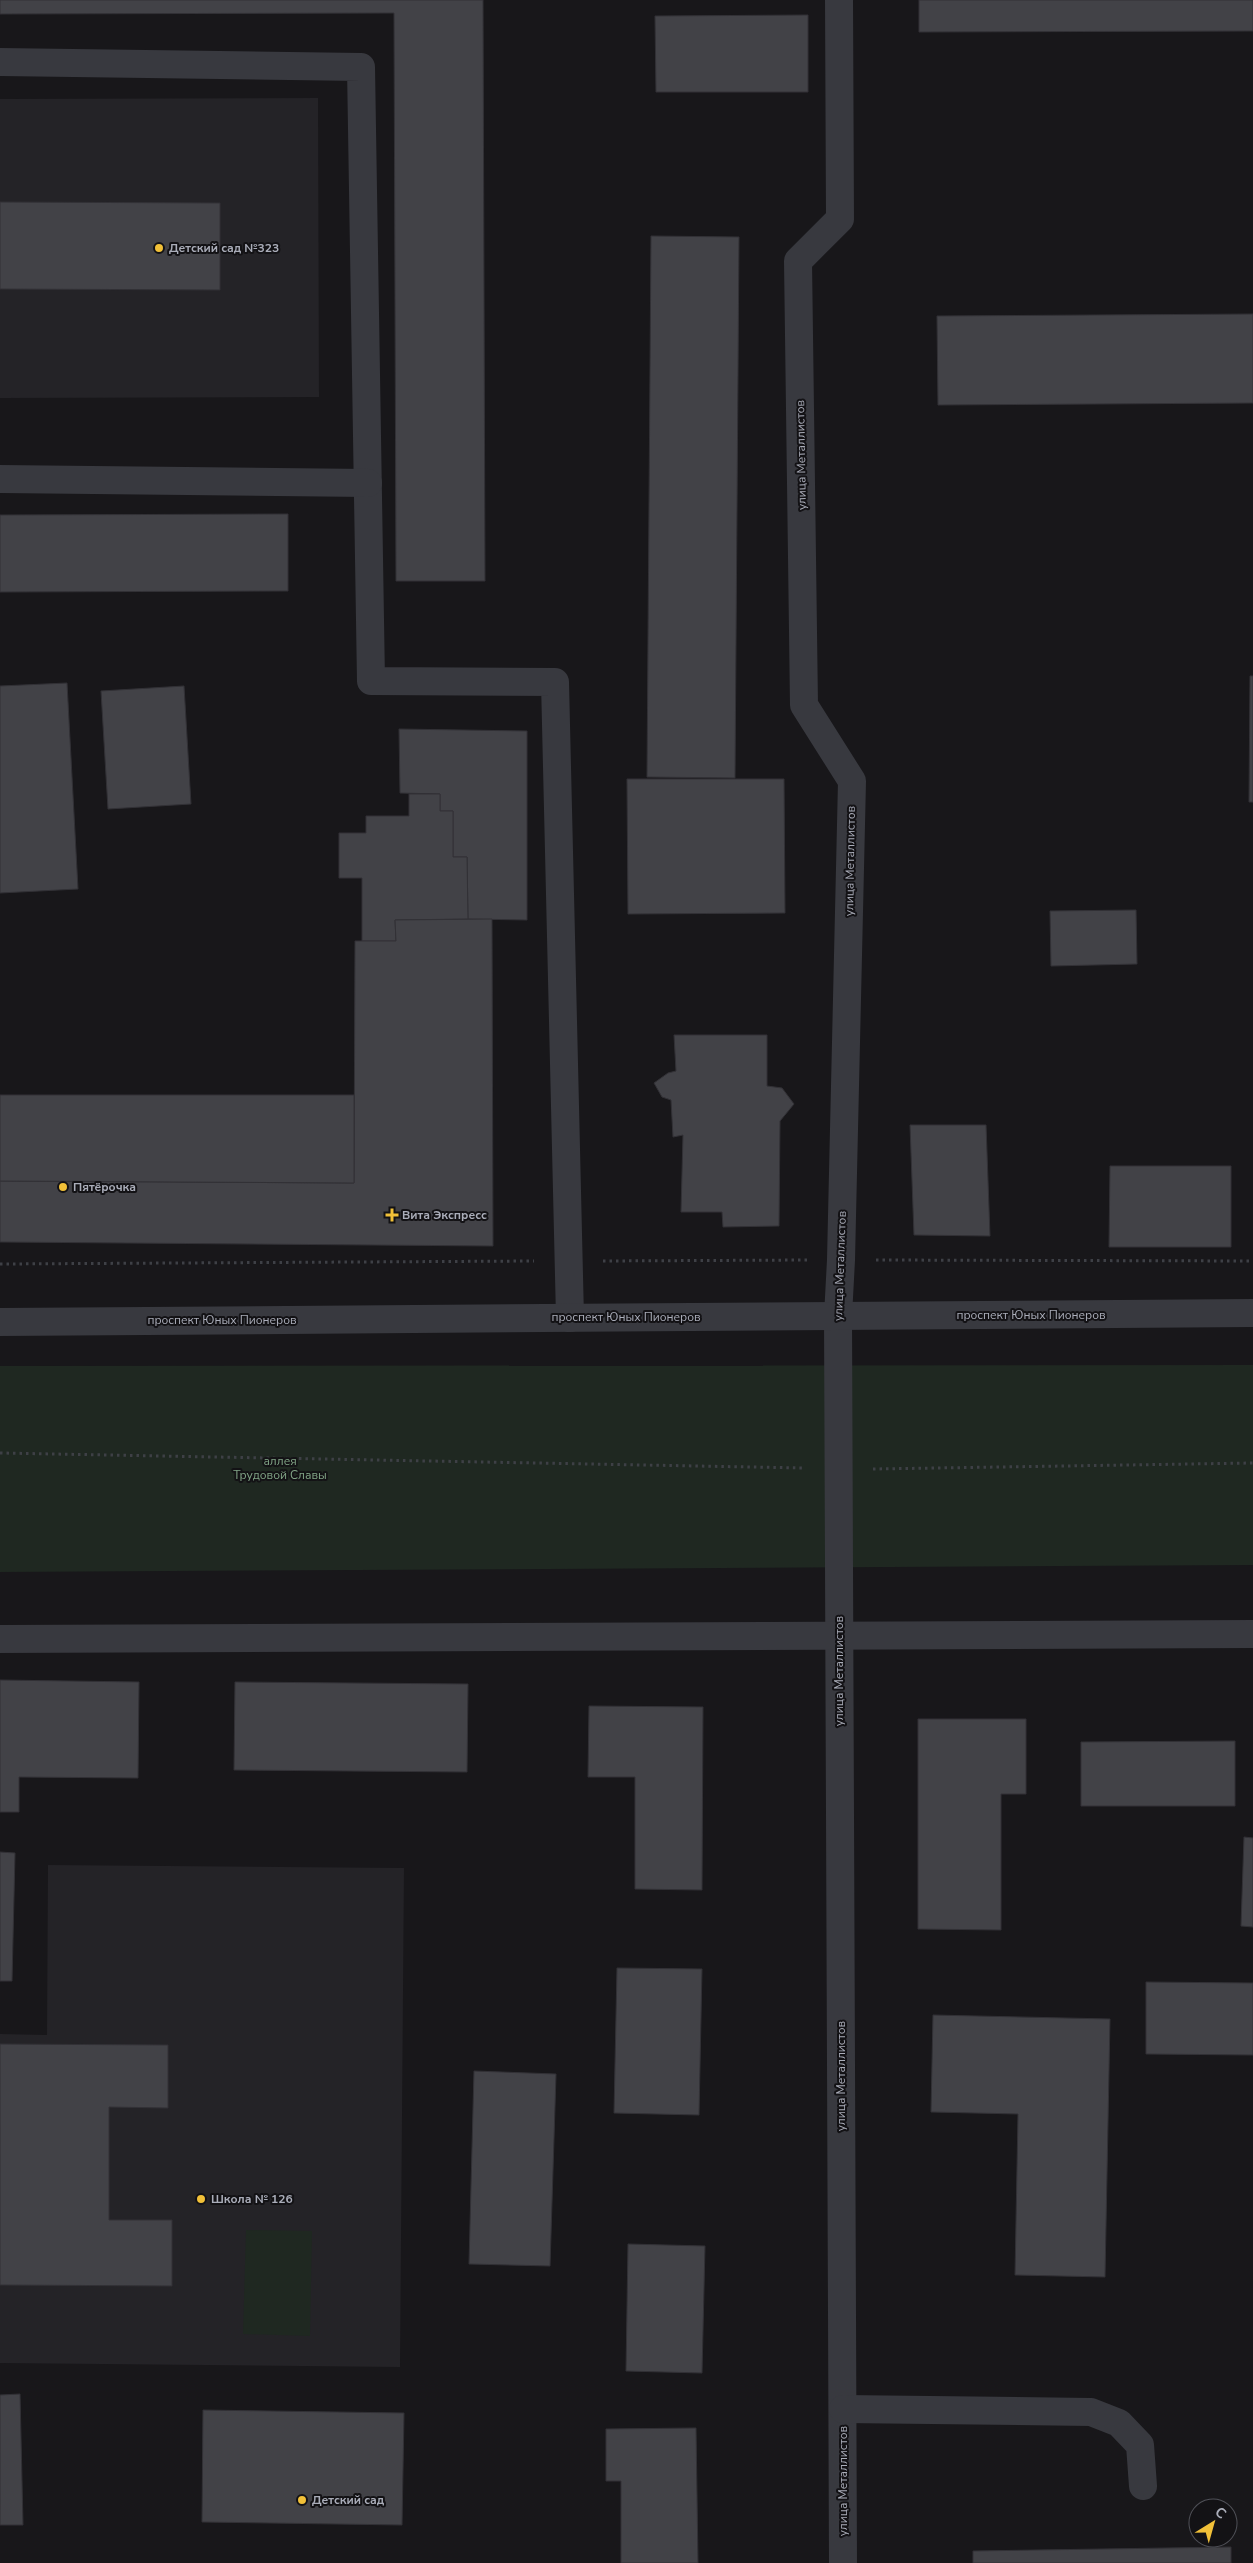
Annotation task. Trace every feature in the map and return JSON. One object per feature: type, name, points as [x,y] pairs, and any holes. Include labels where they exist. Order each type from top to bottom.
[{"type":"street","name":"улица Металлистов","points":[[838,0],[840,219],[798,261],[804,705],[852,781],[841,1260],[838,1316],[844,2563]]},
{"type":"street","points":[[0,62],[361,67],[371,681],[555,682],[570,1318]]},
{"type":"street","points":[[0,479],[368,483]]},
{"type":"street","name":"проспект Юных Пионеров","points":[[0,1322],[1253,1313]]},
{"type":"street","points":[[0,1639],[1253,1634]]},
{"type":"street","points":[[843,2409],[1091,2412],[1118,2423],[1140,2445],[1143,2486]]},
{"type":"path","points":[[0,1264],[841,1260],[1253,1262]]},
{"type":"path","points":[[0,1453],[838,1469],[1253,1463]]},
{"type":"shaded area","name":"Детский сад №323","points":[[318,98],[319,397],[0,398],[0,99]]},
{"type":"shaded area","name":"Школа № 126","points":[[48,1865],[404,1868],[400,2367],[0,2363],[0,2034],[47,2035]]},
{"type":"green space","name":"аллея Трудовой Славы","points":[[1253,1365],[1253,1565],[0,1572],[0,1366]]},
{"type":"green space","points":[[246,2230],[312,2231],[310,2336],[243,2334]]},
{"type":"building","points":[[0,0],[483,0],[485,581],[396,581],[394,13],[0,14]]},
{"type":"building","points":[[919,0],[1253,0],[1253,31],[919,32]]},
{"type":"building","points":[[808,15],[808,92],[656,92],[655,16]]},
{"type":"building","points":[[0,202],[220,203],[220,290],[0,289]]},
{"type":"building","points":[[651,236],[739,237],[735,778],[647,777]]},
{"type":"building","points":[[1253,314],[1253,403],[938,405],[937,316]]},
{"type":"building","points":[[288,514],[288,591],[0,592],[0,515]]},
{"type":"building","points":[[1250,676],[1253,676],[1253,802],[1249,802]]},
{"type":"building","points":[[67,683],[78,889],[0,893],[0,686]]},
{"type":"building","points":[[184,686],[191,804],[108,809],[101,691]]},
{"type":"building","points":[[399,729],[527,731],[527,920],[468,919],[467,857],[453,857],[453,811],[440,811],[440,794],[400,793]]},
{"type":"building","points":[[627,779],[784,779],[785,913],[628,914]]},
{"type":"building","points":[[409,794],[440,794],[440,811],[453,811],[453,857],[467,857],[468,919],[395,920],[396,941],[362,941],[362,878],[339,878],[339,833],[366,833],[366,816],[409,816]]},
{"type":"building","points":[[1136,910],[1137,964],[1051,966],[1050,911]]},
{"type":"building","points":[[492,919],[493,1246],[0,1242],[0,1181],[354,1183],[355,941],[396,941],[395,920]]},
{"type":"building","points":[[674,1035],[767,1035],[767,1086],[782,1088],[794,1104],[780,1121],[779,1226],[723,1227],[722,1212],[681,1212],[683,1135],[673,1137],[671,1100],[662,1097],[654,1083],[668,1073],[676,1071]]},
{"type":"building","points":[[0,1095],[354,1095],[354,1183],[0,1181]]},
{"type":"building","points":[[910,1125],[986,1125],[990,1236],[914,1235]]},
{"type":"building","points":[[1110,1166],[1231,1166],[1231,1247],[1109,1247]]},
{"type":"building","points":[[0,1680],[139,1682],[138,1778],[19,1777],[19,1812],[0,1812]]},
{"type":"building","points":[[235,1682],[468,1684],[467,1772],[234,1770]]},
{"type":"building","points":[[589,1706],[703,1707],[702,1890],[635,1889],[635,1777],[588,1777]]},
{"type":"building","points":[[918,1719],[1026,1719],[1026,1794],[1001,1794],[1001,1930],[918,1929]]},
{"type":"building","points":[[1235,1741],[1235,1806],[1081,1806],[1081,1742]]},
{"type":"building","points":[[1244,1837],[1253,1838],[1253,1927],[1241,1926]]},
{"type":"building","points":[[0,1852],[15,1853],[12,1981],[0,1981]]},
{"type":"building","points":[[617,1968],[702,1969],[699,2115],[614,2113]]},
{"type":"building","points":[[1146,1982],[1253,1983],[1253,2055],[1146,2054]]},
{"type":"building","points":[[933,2015],[1110,2019],[1105,2277],[1015,2275],[1018,2114],[931,2112]]},
{"type":"building","points":[[0,2044],[168,2045],[168,2108],[109,2107],[109,2220],[172,2220],[172,2286],[0,2285]]},
{"type":"building","points":[[474,2071],[556,2074],[550,2266],[469,2264]]},
{"type":"building","points":[[628,2244],[705,2246],[702,2373],[626,2371]]},
{"type":"building","points":[[20,2394],[23,2525],[0,2525],[0,2395]]},
{"type":"building","points":[[203,2410],[404,2413],[402,2525],[202,2522]]},
{"type":"building","points":[[696,2428],[698,2563],[621,2563],[621,2481],[606,2481],[606,2429]]},
{"type":"building","points":[[1231,2548],[1231,2563],[973,2563],[973,2551]]},
{"type":"place","name":"Детский сад №323","points":[[159,248]]},
{"type":"place","name":"Пятёрочка","points":[[63,1187]]},
{"type":"place","name":"Вита Экспресс","points":[[392,1215]]},
{"type":"place","name":"Школа № 126","points":[[201,2199]]},
{"type":"place","name":"Детский сад","points":[[302,2500]]}]
